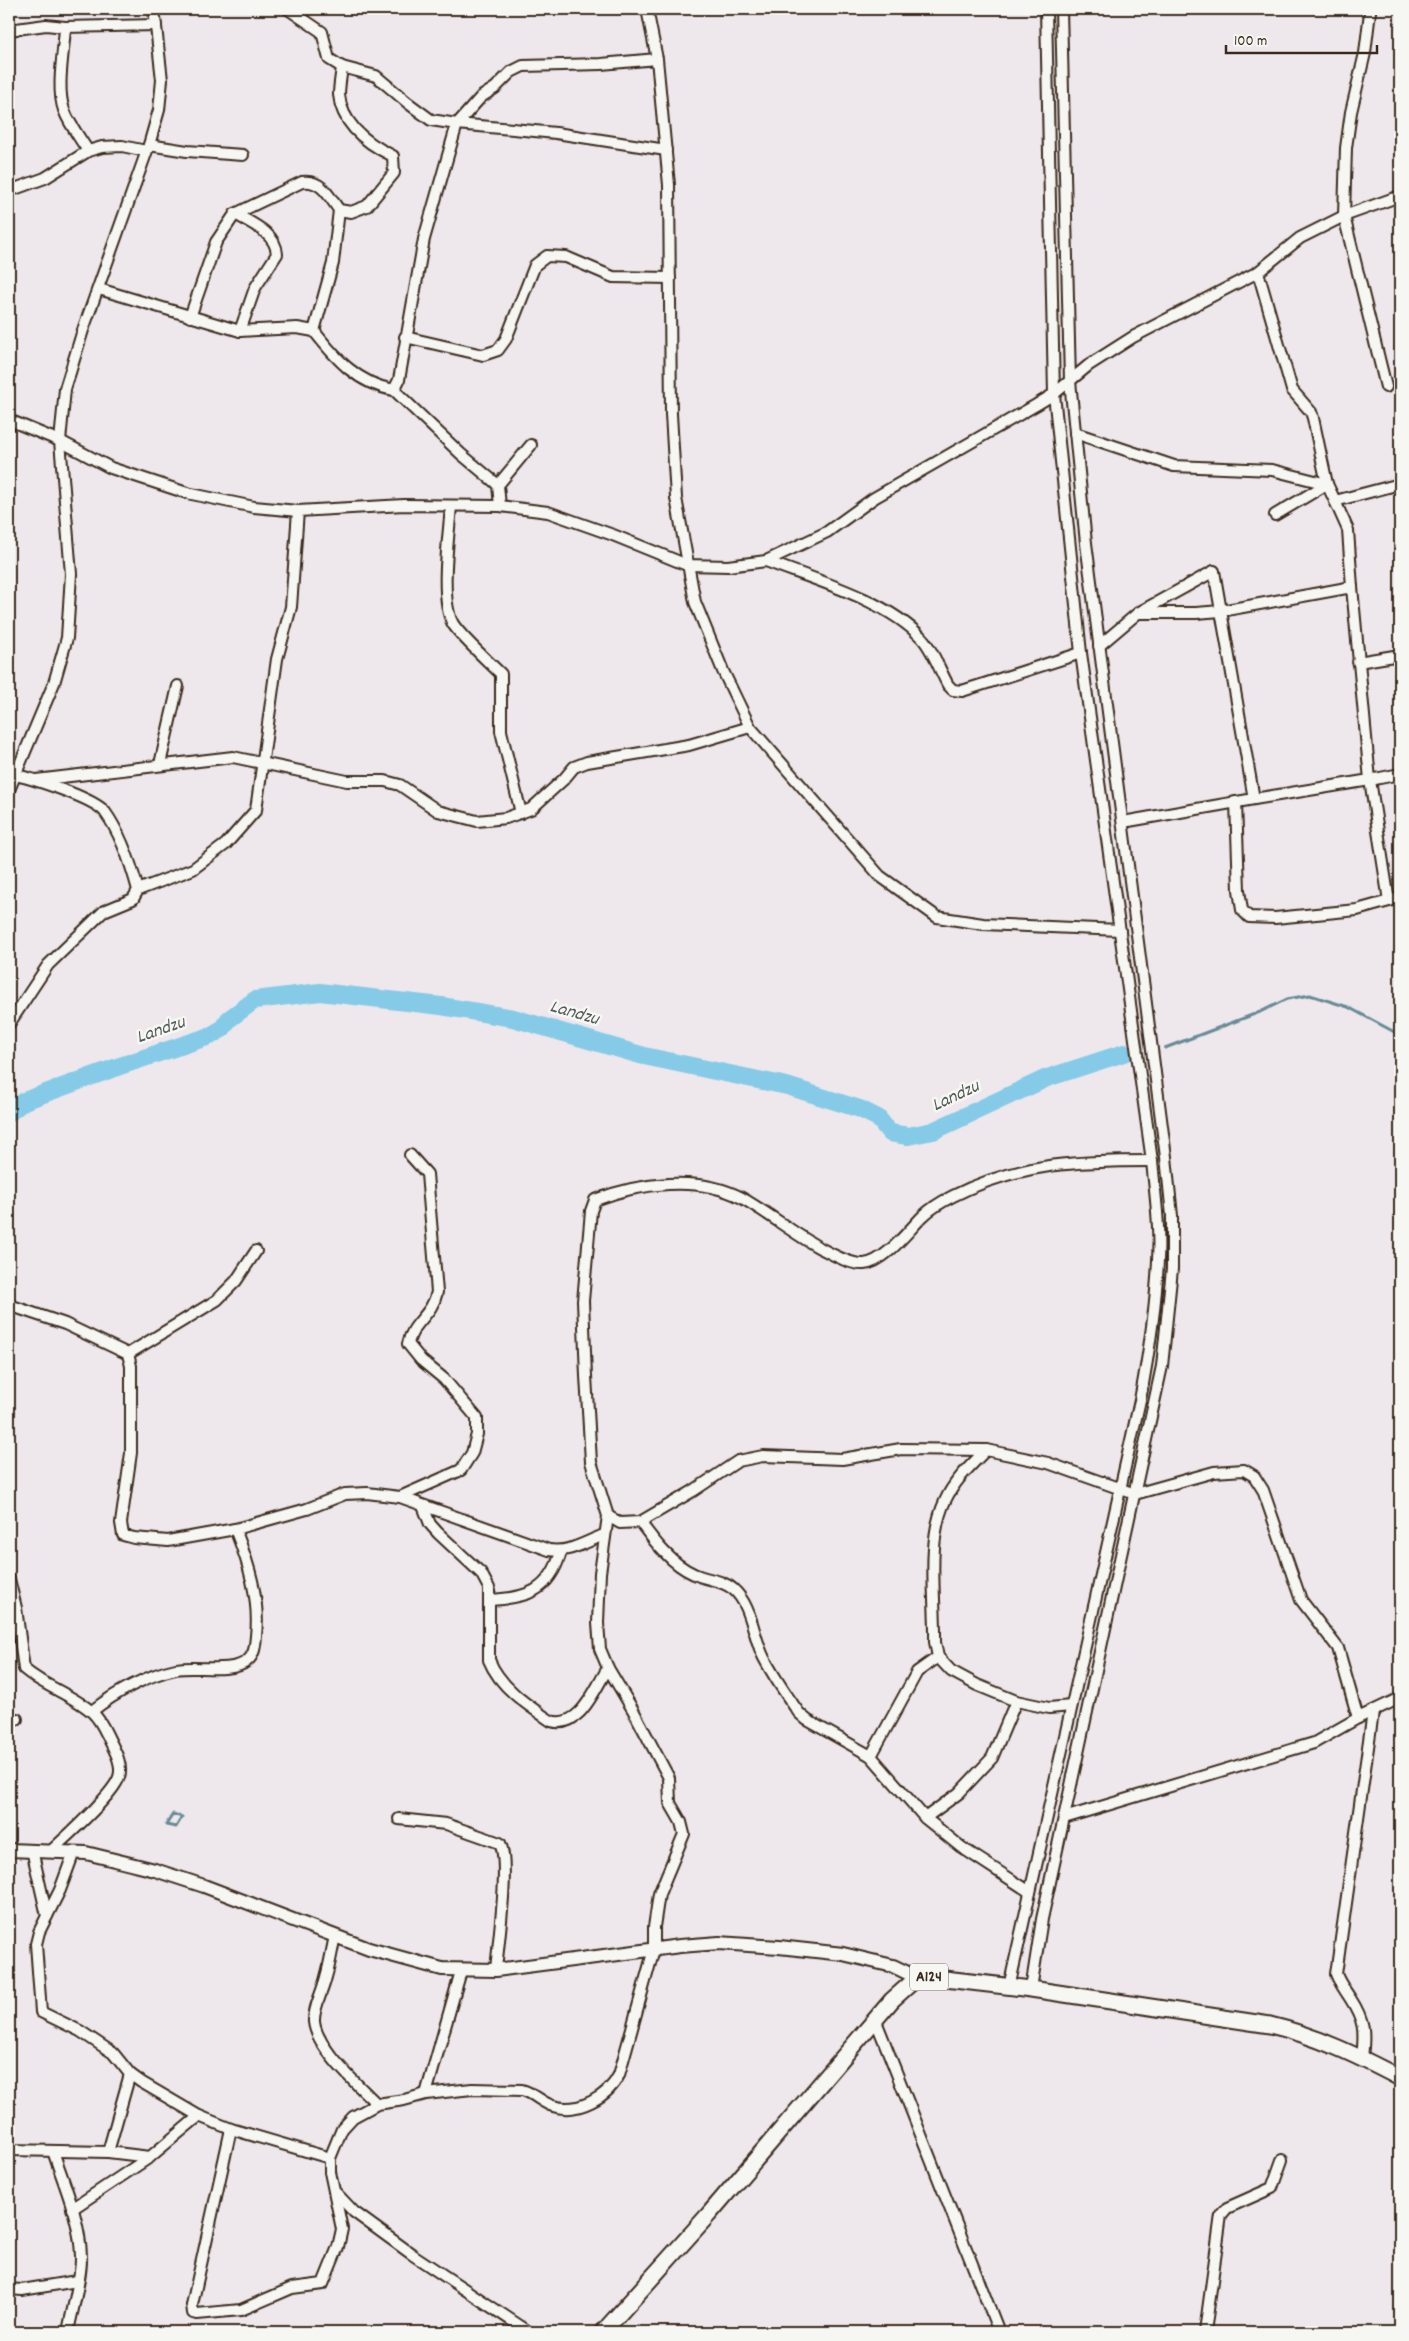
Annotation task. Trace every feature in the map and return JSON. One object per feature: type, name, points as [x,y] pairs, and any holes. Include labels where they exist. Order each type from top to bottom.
[{"type":"highway","name":"A124","points":[[603,2332],[703,2221],[892,2000],[918,1978],[928,1977],[1009,1987],[1270,2025],[1328,2042],[1400,2078]]},
{"type":"main road","points":[[9,1850],[52,1850],[116,1859],[204,1886],[335,1936],[412,1962],[461,1971],[496,1970],[654,1949],[719,1943],[843,1954],[894,1966],[918,1978]]},
{"type":"street","points":[[9,790],[12,774],[54,683],[66,638],[71,574],[60,441],[65,389],[83,330],[148,148],[159,110],[162,80],[154,9]]},
{"type":"street","points":[[288,9],[322,32],[328,59],[342,67],[376,76],[431,120],[556,133],[666,150]]},
{"type":"street","points":[[647,9],[657,59],[660,107],[669,185],[671,414],[676,498],[695,602],[723,671],[750,727],[880,876],[937,917],[983,924],[1120,930]]},
{"type":"street","points":[[1009,1987],[1120,1490],[1152,1336],[1158,1258],[1157,1210],[1152,1161],[1081,653],[1054,394],[1046,9]]},
{"type":"street","points":[[1031,1990],[1042,1919],[1162,1366],[1172,1269],[1172,1216],[1123,822],[1098,646],[1070,381],[1061,9]]},
{"type":"street","points":[[1370,12],[1365,53],[1351,112],[1346,148],[1344,216],[1386,387]]},
{"type":"street","points":[[9,30],[46,25],[65,27],[156,25]]},
{"type":"street","points":[[65,27],[60,88],[62,104],[64,112],[88,151]]},
{"type":"street","points":[[394,390],[399,380],[405,337],[424,239],[457,124],[481,97],[495,88],[511,72],[523,66],[601,64],[657,59]]},
{"type":"street","points":[[190,317],[216,242],[235,214],[302,182],[310,181],[319,184],[339,210],[350,212],[367,206],[394,173],[395,163],[393,156],[376,147],[355,129],[342,110],[339,94],[342,67]]},
{"type":"street","points":[[9,191],[45,178],[88,151],[102,147],[122,146],[243,155]]},
{"type":"street","points":[[9,420],[60,441],[112,468],[187,493],[254,507],[298,511],[404,505],[500,506],[548,512],[688,564],[728,566],[766,561],[827,532],[874,498],[1054,394],[1088,365],[1133,337],[1258,272],[1292,243],[1344,216],[1400,196]]},
{"type":"street","points":[[314,331],[323,305],[333,263],[339,210]]},
{"type":"street","points":[[235,214],[264,231],[274,241],[278,254],[255,288],[240,331]]},
{"type":"street","points":[[405,337],[484,355],[498,350],[506,339],[535,265],[547,256],[566,258],[614,277],[670,278]]},
{"type":"street","points":[[1258,272],[1292,390],[1311,412],[1327,484],[1348,530],[1358,662],[1370,780],[1389,901]]},
{"type":"street","points":[[99,289],[240,331],[297,328],[314,331],[333,356],[348,369],[380,388],[394,390],[461,454],[498,485],[500,506]]},
{"type":"street","points":[[1075,433],[1174,466],[1272,470],[1327,484]]},
{"type":"street","points":[[498,485],[532,446]]},
{"type":"street","points":[[1275,515],[1327,484]]},
{"type":"street","points":[[1336,502],[1400,484]]},
{"type":"street","points":[[451,506],[446,585],[448,610],[454,624],[500,674],[501,731],[521,812]]},
{"type":"street","points":[[9,1024],[48,965],[104,911],[133,898],[138,890],[193,870],[226,844],[256,810],[277,659],[291,608],[298,511]]},
{"type":"street","points":[[766,561],[868,602],[900,619],[923,640],[948,685],[953,690],[962,691],[1081,653]]},
{"type":"street","points":[[1098,646],[1138,613],[1214,571],[1254,799]]},
{"type":"street","points":[[1138,613],[1221,611],[1352,588]]},
{"type":"street","points":[[1358,662],[1400,655]]},
{"type":"street","points":[[160,764],[178,686]]},
{"type":"street","points":[[36,780],[160,764],[233,757],[347,780],[385,780],[400,785],[438,810],[477,821],[506,818],[531,809],[564,779],[574,767],[587,762],[689,745],[750,727]]},
{"type":"street","points":[[12,774],[36,780],[90,802],[104,810],[134,872],[138,890]]},
{"type":"street","points":[[1123,822],[1400,774]]},
{"type":"street","points":[[1236,802],[1239,890],[1242,910],[1249,918],[1275,918],[1357,910],[1400,898]]},
{"type":"street","points":[[400,1497],[461,1470],[472,1453],[477,1434],[476,1418],[444,1379],[421,1360],[408,1344],[410,1334],[434,1306],[437,1292],[427,1174],[410,1155]]},
{"type":"street","points":[[231,2129],[192,2305],[193,2313],[210,2314],[241,2310],[292,2288],[321,2286],[338,2247],[342,2229],[330,2172],[330,2158],[342,2128],[357,2114],[377,2104],[426,2094],[472,2089],[522,2090],[552,2106],[566,2108],[587,2104],[607,2092],[619,2075],[654,1949],[654,1927],[659,1894],[684,1834],[681,1822],[670,1803],[668,1778],[633,1710],[608,1668],[600,1649],[598,1623],[604,1535],[608,1516],[591,1462],[583,1301],[591,1211],[595,1200],[607,1195],[658,1185],[704,1184],[741,1198],[796,1235],[826,1251],[863,1264],[872,1262],[902,1240],[923,1216],[953,1196],[1022,1170],[1078,1161],[1152,1161]]},
{"type":"street","points":[[128,1354],[216,1300],[236,1281],[256,1251]]},
{"type":"street","points":[[9,1305],[65,1324],[128,1354]]},
{"type":"street","points":[[128,1354],[131,1366],[130,1453],[121,1523],[123,1535],[134,1538],[168,1541],[235,1529],[308,1509],[345,1494],[367,1493],[400,1497],[520,1541],[561,1552],[604,1535]]},
{"type":"street","points":[[608,1516],[620,1522],[640,1522],[693,1491],[738,1461],[763,1456],[842,1459],[901,1449],[986,1450],[1048,1463],[1135,1494],[1214,1472],[1244,1470],[1254,1476],[1263,1490],[1301,1600],[1338,1648],[1358,1718]]},
{"type":"street","points":[[986,1450],[961,1475],[945,1500],[935,1528],[935,1642],[938,1657],[951,1672],[1016,1701],[1048,1708],[1071,1706]]},
{"type":"street","points":[[423,1506],[430,1524],[481,1573],[489,1588],[488,1652],[492,1669],[508,1688],[551,1721],[559,1724],[568,1722],[580,1713],[608,1668]]},
{"type":"street","points":[[640,1522],[656,1544],[680,1565],[694,1574],[724,1583],[733,1589],[748,1611],[754,1634],[764,1658],[799,1713],[807,1720],[871,1756],[925,1818],[961,1847],[1030,1892]]},
{"type":"street","points":[[92,1711],[107,1699],[168,1672],[187,1668],[235,1666],[247,1662],[252,1656],[257,1622],[254,1587],[235,1529]]},
{"type":"street","points":[[489,1600],[516,1599],[535,1591],[550,1577],[558,1564],[561,1552]]},
{"type":"street","points":[[9,1578],[16,1608],[24,1669],[35,1678],[92,1711],[101,1722],[113,1746],[120,1766],[119,1777],[87,1816],[52,1850]]},
{"type":"street","points":[[871,1756],[917,1672],[938,1657]]},
{"type":"street","points":[[1064,1818],[1314,1743],[1358,1718],[1400,1698]]},
{"type":"street","points":[[925,1818],[959,1793],[992,1758],[1016,1701]]},
{"type":"street","points":[[1362,2058],[1364,2038],[1362,2017],[1340,1984],[1336,1974],[1373,1712]]},
{"type":"street","points":[[399,1819],[446,1824],[500,1843],[504,1856],[501,1928],[496,1970]]},
{"type":"street","points":[[32,1850],[47,1916]]},
{"type":"street","points":[[74,1852],[60,1890],[39,1932],[36,1944],[41,2012],[80,2031],[113,2052],[130,2074],[199,2116],[231,2129],[330,2158]]},
{"type":"street","points":[[335,1936],[327,1976],[315,2014],[316,2027],[324,2046],[338,2064],[377,2104]]},
{"type":"street","points":[[426,2094],[461,1971]]},
{"type":"street","points":[[876,2021],[999,2332]]},
{"type":"street","points":[[108,2152],[130,2074]]},
{"type":"street","points":[[72,2209],[150,2157],[199,2116]]},
{"type":"street","points":[[9,2150],[108,2152],[150,2157]]},
{"type":"street","points":[[53,2151],[72,2209],[82,2258],[68,2332]]},
{"type":"street","points":[[1205,2332],[1221,2215],[1227,2208],[1272,2188],[1282,2160]]},
{"type":"street","points":[[334,2192],[354,2212],[413,2255],[529,2332]]},
{"type":"street","points":[[9,2289],[22,2290],[77,2281]]},
{"type":"waterway","name":"Landzu","points":[[9,1113],[24,1101],[210,1036],[222,1029],[229,1019],[255,1000],[320,992],[441,1006],[513,1018],[644,1056],[787,1086],[860,1109],[878,1118],[890,1133],[908,1136],[933,1131],[1047,1078],[1124,1053]]},
{"type":"waterway","name":"Landzu","points":[[1165,1048],[1260,1012],[1287,999],[1310,995],[1348,1007],[1400,1035]]},
{"type":"waterway","points":[[173,1814],[182,1817],[176,1827],[166,1825],[173,1814]]}]
